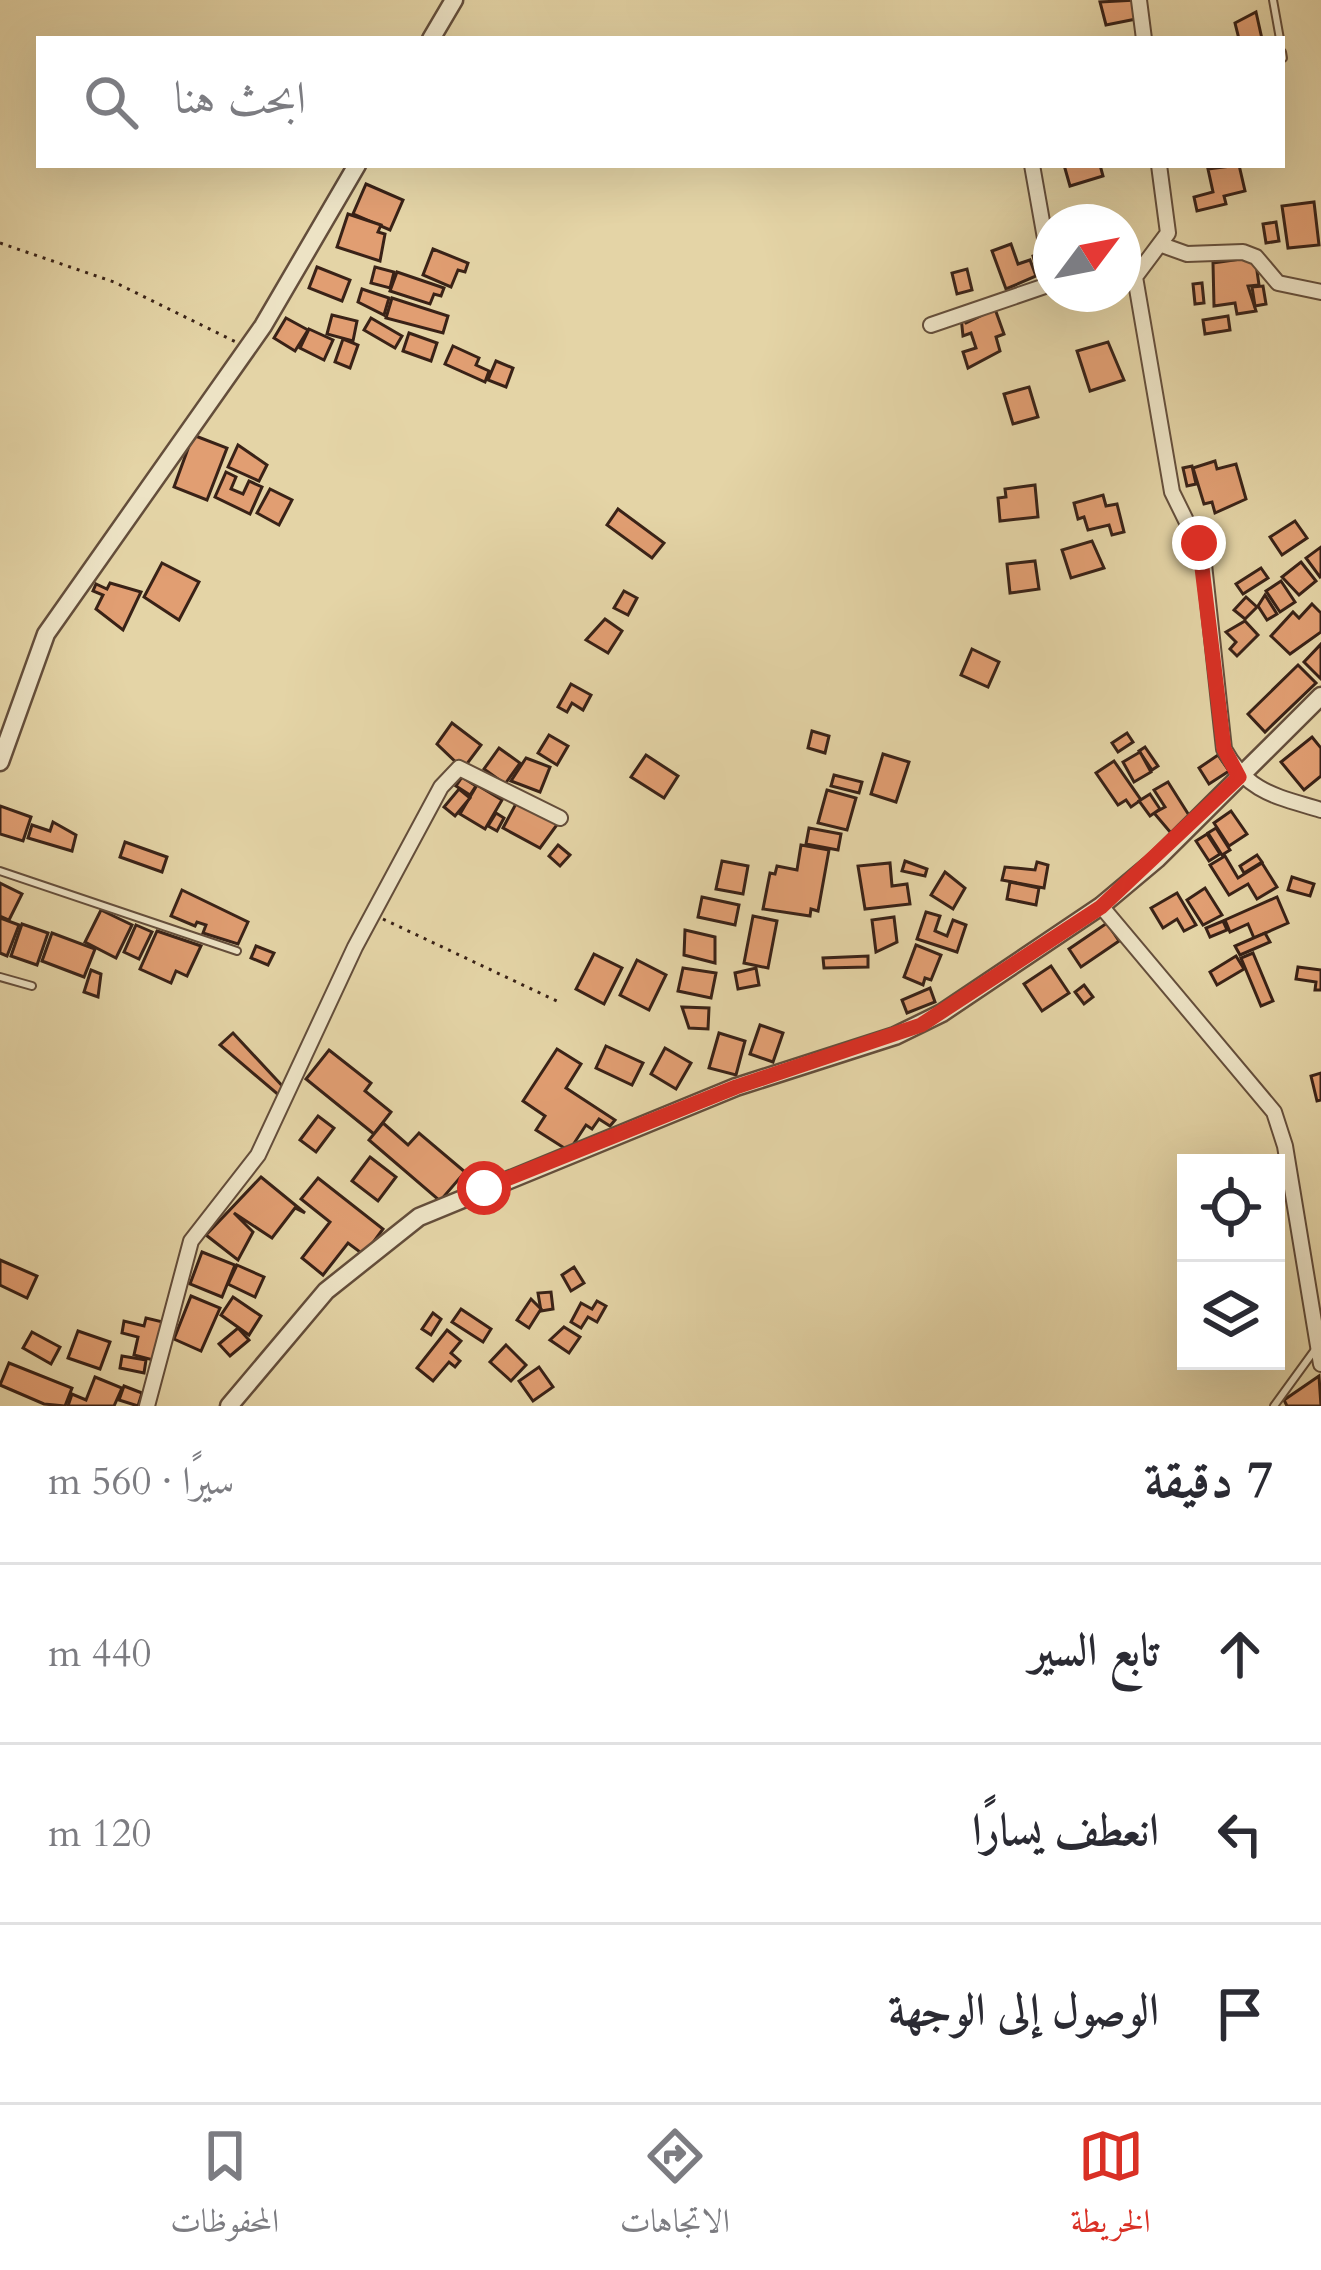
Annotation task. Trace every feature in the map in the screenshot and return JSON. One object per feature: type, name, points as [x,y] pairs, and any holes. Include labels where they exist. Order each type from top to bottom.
[{"type":"street","points":[[433,36],[454,0]]},
{"type":"street","points":[[1138,0],[1144,36]]},
{"type":"street","points":[[0,762],[46,634],[248,348],[355,168]]},
{"type":"street","points":[[1033,168],[1039,204]]},
{"type":"street","points":[[1141,261],[1162,245],[1168,233],[1160,168]]},
{"type":"street","points":[[1162,245],[1187,254],[1243,252],[1256,257],[1278,284],[1321,292]]},
{"type":"street","points":[[931,325],[1033,290]]},
{"type":"street","points":[[1138,312],[1172,493],[1203,555],[1224,749],[1239,777],[1272,796],[1321,810]]},
{"type":"street","points":[[229,1406],[326,1292],[419,1217],[736,1087],[921,1025],[1101,907],[1321,696]]},
{"type":"street","points":[[147,1406],[191,1241],[258,1155],[423,817],[459,768],[560,818]]},
{"type":"street","points":[[1101,907],[1274,1112],[1285,1145],[1318,1356]]},
{"type":"lane","points":[[1273,0],[1279,36]]},
{"type":"lane","points":[[0,871],[237,951]]},
{"type":"lane","points":[[0,977],[32,986]]},
{"type":"lane","points":[[1274,1406],[1318,1356]]},
{"type":"path","points":[[0,243],[114,283],[248,348]]},
{"type":"path","points":[[373,914],[561,1003]]},
{"type":"building","points":[[1137,0],[1141,18],[1106,25],[1100,2]]},
{"type":"building","points":[[1256,12],[1261,36],[1238,36],[1235,23]]},
{"type":"building","points":[[1065,168],[1101,168],[1103,176],[1070,186]]},
{"type":"building","points":[[1240,168],[1245,191],[1224,196],[1226,204],[1197,211],[1194,197],[1213,192],[1208,169]]},
{"type":"building","points":[[366,184],[403,200],[390,230],[353,214]]},
{"type":"building","points":[[1314,202],[1319,245],[1288,248],[1282,206]]},
{"type":"building","points":[[348,214],[381,225],[378,232],[385,234],[380,261],[337,247]]},
{"type":"building","points":[[1276,222],[1279,241],[1266,243],[1263,224]]},
{"type":"building","points":[[1011,244],[1018,264],[1030,260],[1033,277],[1006,289],[992,251]]},
{"type":"building","points":[[433,249],[468,263],[465,272],[458,270],[451,287],[423,275]]},
{"type":"building","points":[[1255,257],[1259,285],[1248,286],[1256,311],[1237,314],[1235,303],[1214,306],[1213,263]]},
{"type":"building","points":[[317,267],[350,280],[342,301],[309,288]]},
{"type":"building","points":[[375,267],[394,272],[390,288],[371,283]]},
{"type":"building","points":[[967,269],[972,290],[957,294],[952,273]]},
{"type":"building","points":[[397,272],[444,288],[441,296],[434,294],[430,304],[390,291]]},
{"type":"building","points":[[1202,283],[1204,303],[1195,304],[1193,284]]},
{"type":"building","points":[[1263,286],[1266,304],[1255,306],[1252,287]]},
{"type":"building","points":[[362,289],[389,298],[384,315],[358,302]]},
{"type":"building","points":[[392,298],[448,316],[443,333],[386,318]]},
{"type":"building","points":[[995,309],[1004,334],[996,337],[1000,351],[968,368],[963,352],[976,348],[971,333],[963,336],[961,317],[966,323]]},
{"type":"building","points":[[332,315],[357,321],[353,341],[327,334]]},
{"type":"building","points":[[1228,316],[1230,330],[1205,334],[1203,320]]},
{"type":"building","points":[[286,318],[308,330],[295,351],[274,338]]},
{"type":"building","points":[[371,318],[402,336],[395,348],[364,330]]},
{"type":"building","points":[[309,329],[333,340],[324,360],[300,348]]},
{"type":"building","points":[[409,333],[437,343],[431,361],[403,351]]},
{"type":"building","points":[[343,339],[358,345],[350,368],[335,362]]},
{"type":"building","points":[[1108,342],[1124,380],[1090,391],[1077,351]]},
{"type":"building","points":[[453,346],[479,358],[476,365],[489,371],[485,382],[445,364]]},
{"type":"building","points":[[496,361],[513,368],[506,387],[488,380]]},
{"type":"building","points":[[1029,387],[1038,417],[1013,424],[1004,394]]},
{"type":"building","points":[[193,435],[227,448],[207,500],[174,487]]},
{"type":"building","points":[[238,445],[267,465],[259,481],[228,467]]},
{"type":"building","points":[[1215,461],[1217,469],[1236,464],[1246,499],[1215,513],[1212,502],[1204,504],[1193,468]]},
{"type":"building","points":[[1192,466],[1196,484],[1187,486],[1183,468]]},
{"type":"building","points":[[226,472],[236,477],[231,489],[243,494],[249,481],[262,487],[250,514],[215,497]]},
{"type":"building","points":[[1035,485],[1038,517],[1000,521],[998,498],[1006,497],[1005,489]]},
{"type":"building","points":[[270,489],[292,500],[279,525],[257,513]]},
{"type":"building","points":[[1103,495],[1106,506],[1117,504],[1124,532],[1112,535],[1109,525],[1088,530],[1084,517],[1078,519],[1074,503]]},
{"type":"building","points":[[618,509],[664,543],[652,558],[607,525]]},
{"type":"building","points":[[1295,521],[1307,538],[1282,555],[1270,537]]},
{"type":"building","points":[[1092,541],[1104,568],[1071,578],[1062,550]]},
{"type":"building","points":[[1321,547],[1321,576],[1320,577],[1306,558]]},
{"type":"building","points":[[1035,561],[1039,589],[1010,593],[1007,564]]},
{"type":"building","points":[[1301,562],[1316,581],[1299,595],[1282,577]]},
{"type":"building","points":[[162,563],[199,582],[179,620],[144,597]]},
{"type":"building","points":[[1261,568],[1268,578],[1243,594],[1236,584]]},
{"type":"building","points":[[1281,581],[1295,602],[1280,612],[1266,591]]},
{"type":"building","points":[[110,583],[141,592],[123,630],[96,609],[103,595],[93,591],[96,584],[107,589]]},
{"type":"building","points":[[624,591],[637,598],[628,615],[614,608]]},
{"type":"building","points":[[1265,595],[1277,614],[1267,620],[1258,606]]},
{"type":"building","points":[[1246,597],[1257,607],[1245,619],[1234,610]]},
{"type":"building","points":[[1312,604],[1321,613],[1321,632],[1290,654],[1271,636],[1293,612],[1299,618]]},
{"type":"building","points":[[605,619],[622,631],[608,653],[586,640]]},
{"type":"building","points":[[1245,621],[1258,635],[1237,656],[1230,649],[1236,642],[1226,632]]},
{"type":"building","points":[[1321,644],[1321,679],[1304,662]]},
{"type":"building","points":[[972,649],[999,662],[988,687],[961,675]]},
{"type":"building","points":[[1298,665],[1316,683],[1265,732],[1248,714]]},
{"type":"building","points":[[571,684],[591,695],[583,710],[572,703],[567,712],[558,707]]},
{"type":"building","points":[[452,723],[481,745],[463,769],[437,744]]},
{"type":"building","points":[[812,731],[829,736],[825,753],[808,748]]},
{"type":"building","points":[[1127,733],[1133,742],[1118,752],[1112,743]]},
{"type":"building","points":[[549,735],[568,746],[557,765],[538,753]]},
{"type":"building","points":[[1312,737],[1321,748],[1321,776],[1304,790],[1281,762]]},
{"type":"building","points":[[1145,747],[1158,766],[1152,770],[1139,751]]},
{"type":"building","points":[[499,748],[520,763],[505,784],[484,769]]},
{"type":"building","points":[[1140,752],[1151,772],[1134,782],[1123,762]]},
{"type":"building","points":[[883,754],[909,762],[896,802],[871,794]]},
{"type":"building","points":[[646,755],[678,776],[664,798],[631,777]]},
{"type":"building","points":[[1218,755],[1229,771],[1209,784],[1199,768]]},
{"type":"building","points":[[526,758],[550,767],[540,792],[511,781]]},
{"type":"building","points":[[1114,761],[1141,800],[1131,807],[1126,800],[1118,805],[1096,773]]},
{"type":"building","points":[[834,775],[862,782],[859,793],[831,786]]},
{"type":"building","points":[[462,777],[476,786],[470,795],[456,786]]},
{"type":"building","points":[[1168,782],[1192,820],[1171,833],[1154,813],[1165,807],[1154,790]]},
{"type":"building","points":[[477,785],[502,800],[485,829],[460,814]]},
{"type":"building","points":[[459,789],[470,798],[455,816],[444,807]]},
{"type":"building","points":[[827,790],[856,798],[847,830],[818,823]]},
{"type":"building","points":[[1150,794],[1160,809],[1150,816],[1139,801]]},
{"type":"building","points":[[518,800],[559,822],[540,848],[503,828]]},
{"type":"building","points":[[0,806],[31,817],[23,841],[0,834]]},
{"type":"building","points":[[1231,811],[1247,834],[1229,846],[1214,823]]},
{"type":"building","points":[[496,813],[504,818],[497,831],[488,826]]},
{"type":"building","points":[[53,822],[76,835],[72,851],[28,838],[32,825],[50,831]]},
{"type":"building","points":[[809,828],[841,834],[838,850],[806,844]]},
{"type":"building","points":[[1216,828],[1230,850],[1222,855],[1208,833]]},
{"type":"building","points":[[1207,834],[1220,854],[1209,861],[1196,841]]},
{"type":"building","points":[[125,842],[167,857],[162,872],[120,857]]},
{"type":"building","points":[[558,845],[570,855],[560,866],[549,856]]},
{"type":"building","points":[[801,845],[829,850],[818,911],[811,909],[810,916],[763,909],[770,873],[775,874],[777,866],[797,870]]},
{"type":"building","points":[[1257,855],[1262,862],[1244,873],[1240,866]]},
{"type":"building","points":[[1225,856],[1238,878],[1262,863],[1277,887],[1257,899],[1248,884],[1229,895],[1210,865]]},
{"type":"building","points":[[722,861],[748,866],[743,894],[716,889]]},
{"type":"building","points":[[905,861],[927,869],[925,876],[902,871]]},
{"type":"building","points":[[1037,862],[1048,865],[1044,888],[1002,880],[1005,867],[1035,870]]},
{"type":"building","points":[[890,863],[892,886],[907,884],[910,904],[865,909],[858,866]]},
{"type":"building","points":[[945,872],[965,888],[953,909],[931,895]]},
{"type":"building","points":[[1292,877],[1314,884],[1310,896],[1288,890]]},
{"type":"building","points":[[1010,882],[1039,888],[1036,905],[1007,899]]},
{"type":"building","points":[[0,883],[22,894],[9,920],[0,916]]},
{"type":"building","points":[[1205,888],[1222,915],[1203,925],[1187,900]]},
{"type":"building","points":[[182,890],[248,922],[238,944],[203,933],[206,925],[197,922],[195,926],[171,916]]},
{"type":"building","points":[[1177,893],[1196,925],[1184,931],[1177,919],[1163,928],[1151,908]]},
{"type":"building","points":[[702,897],[739,905],[735,925],[698,917]]},
{"type":"building","points":[[1277,897],[1288,923],[1254,938],[1248,924],[1230,932],[1225,920]]},
{"type":"building","points":[[101,910],[132,925],[116,958],[85,942]]},
{"type":"building","points":[[926,912],[940,916],[935,931],[947,936],[953,920],[966,925],[957,952],[917,939]]},
{"type":"building","points":[[753,916],[777,921],[768,968],[744,963]]},
{"type":"building","points":[[894,917],[897,942],[876,952],[872,920]]},
{"type":"building","points":[[0,918],[19,925],[7,956],[0,953]]},
{"type":"building","points":[[1223,921],[1227,930],[1210,937],[1206,928]]},
{"type":"building","points":[[1107,923],[1119,941],[1081,967],[1069,949]]},
{"type":"building","points":[[22,924],[48,933],[37,965],[11,956]]},
{"type":"building","points":[[136,925],[152,932],[139,959],[124,952]]},
{"type":"building","points":[[685,930],[715,937],[715,963],[684,955]]},
{"type":"building","points":[[157,931],[201,946],[187,976],[176,971],[171,983],[140,969]]},
{"type":"building","points":[[52,933],[95,949],[84,977],[42,961]]},
{"type":"building","points":[[1265,933],[1270,942],[1240,955],[1235,946]]},
{"type":"building","points":[[916,945],[941,955],[931,980],[925,978],[923,985],[904,977]]},
{"type":"building","points":[[256,946],[274,953],[268,965],[251,958]]},
{"type":"building","points":[[1253,953],[1273,1001],[1261,1006],[1241,958]]},
{"type":"building","points":[[594,954],[622,968],[604,1004],[576,989]]},
{"type":"building","points":[[868,956],[868,967],[824,968],[823,958]]},
{"type":"building","points":[[1236,956],[1244,969],[1217,985],[1210,972]]},
{"type":"building","points":[[637,960],[666,975],[649,1010],[620,995]]},
{"type":"building","points":[[1051,966],[1069,993],[1042,1011],[1024,984]]},
{"type":"building","points":[[1298,967],[1321,970],[1321,990],[1315,990],[1316,982],[1296,979]]},
{"type":"building","points":[[683,968],[716,973],[711,998],[678,991]]},
{"type":"building","points":[[756,968],[759,985],[738,989],[735,973]]},
{"type":"building","points":[[91,970],[101,974],[98,997],[84,992]]},
{"type":"building","points":[[1084,985],[1093,997],[1084,1004],[1075,992]]},
{"type":"building","points":[[930,988],[935,1002],[907,1013],[902,1000]]},
{"type":"building","points":[[682,1007],[709,1008],[708,1029],[689,1028]]},
{"type":"building","points":[[760,1025],[783,1033],[773,1062],[750,1054]]},
{"type":"building","points":[[233,1033],[287,1091],[281,1097],[220,1045]]},
{"type":"building","points":[[719,1033],[745,1041],[736,1075],[709,1068]]},
{"type":"building","points":[[606,1046],[643,1063],[632,1085],[596,1068]]},
{"type":"building","points":[[665,1048],[691,1063],[676,1089],[651,1074]]},
{"type":"building","points":[[557,1049],[581,1064],[566,1088],[615,1120],[610,1126],[599,1119],[592,1129],[586,1125],[569,1151],[536,1130],[545,1116],[523,1101]]},
{"type":"building","points":[[329,1050],[371,1083],[365,1091],[391,1112],[374,1134],[306,1079]]},
{"type":"building","points":[[1321,1073],[1321,1100],[1317,1101],[1311,1076]]},
{"type":"building","points":[[318,1116],[334,1128],[316,1152],[300,1140]]},
{"type":"building","points":[[383,1123],[408,1145],[419,1133],[465,1172],[440,1201],[369,1140]]},
{"type":"building","points":[[370,1157],[396,1177],[378,1201],[352,1181]]},
{"type":"building","points":[[261,1177],[305,1213],[295,1208],[272,1238],[234,1213],[253,1232],[238,1260],[206,1235]]},
{"type":"building","points":[[318,1178],[383,1229],[364,1255],[348,1243],[323,1275],[302,1258],[330,1222],[301,1199]]},
{"type":"building","points":[[202,1252],[235,1265],[222,1297],[190,1284]]},
{"type":"building","points":[[0,1260],[37,1276],[27,1298],[0,1285]]},
{"type":"building","points":[[237,1265],[264,1277],[255,1297],[228,1284]]},
{"type":"building","points":[[574,1267],[584,1283],[571,1291],[562,1275]]},
{"type":"building","points":[[551,1292],[553,1309],[541,1311],[538,1293]]},
{"type":"building","points":[[191,1296],[220,1308],[201,1351],[174,1339]]},
{"type":"building","points":[[233,1297],[261,1316],[249,1335],[221,1315]]},
{"type":"building","points":[[531,1299],[541,1309],[529,1328],[517,1320]]},
{"type":"building","points":[[597,1301],[606,1306],[597,1322],[588,1317],[581,1328],[571,1322],[581,1303],[592,1309]]},
{"type":"building","points":[[461,1309],[491,1329],[483,1342],[452,1322]]},
{"type":"building","points":[[433,1313],[441,1319],[431,1335],[422,1329]]},
{"type":"building","points":[[146,1318],[163,1322],[153,1360],[134,1355],[138,1337],[122,1333],[124,1321],[144,1326]]},
{"type":"building","points":[[564,1327],[580,1337],[569,1353],[550,1340]]},
{"type":"building","points":[[238,1328],[249,1340],[230,1356],[219,1344]]},
{"type":"building","points":[[447,1330],[461,1341],[451,1353],[460,1361],[455,1367],[449,1362],[433,1381],[417,1368]]},
{"type":"building","points":[[78,1331],[110,1342],[100,1369],[68,1358]]},
{"type":"building","points":[[32,1332],[60,1347],[51,1364],[23,1348]]},
{"type":"building","points":[[506,1345],[526,1365],[511,1381],[490,1362]]},
{"type":"building","points":[[122,1356],[146,1360],[144,1373],[120,1368]]},
{"type":"building","points":[[9,1363],[72,1388],[65,1406],[44,1404],[0,1385]]},
{"type":"building","points":[[539,1367],[553,1387],[533,1401],[519,1381]]},
{"type":"building","points":[[1319,1376],[1321,1406],[1287,1406],[1284,1400]]},
{"type":"building","points":[[95,1377],[122,1388],[114,1406],[68,1406],[72,1394],[86,1400]]},
{"type":"building","points":[[124,1386],[142,1393],[138,1406],[119,1400]]},
{"type":"route","points":[[484,1188],[736,1087],[921,1025],[1101,907],[1157,859],[1239,777],[1224,749],[1199,543]]}]
